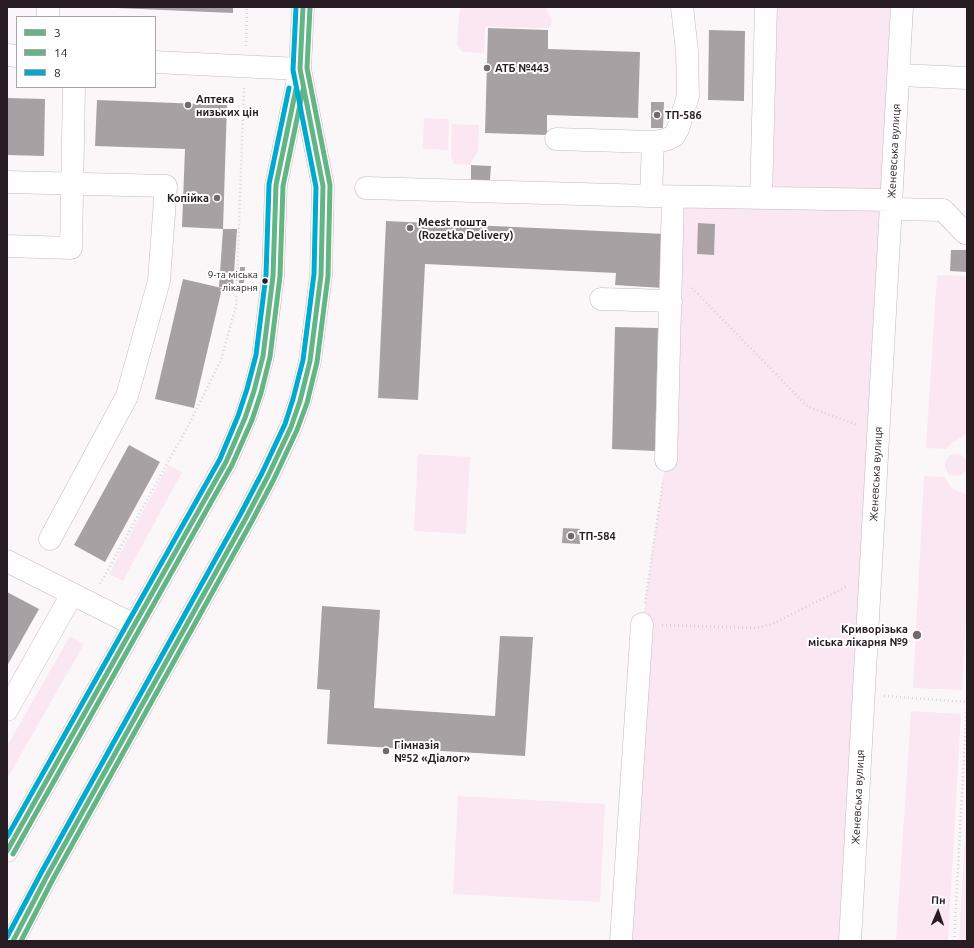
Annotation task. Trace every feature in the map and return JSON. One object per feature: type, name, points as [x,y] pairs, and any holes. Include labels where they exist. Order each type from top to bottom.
[{"type":"main road","points":[[7,852],[226,462],[246,418],[263,356],[273,276],[276,185],[300,69],[303,7]]},
{"type":"main road","points":[[556,139],[653,142],[665,140],[674,136],[678,129],[688,96],[687,51],[682,7]]},
{"type":"main road","points":[[761,198],[766,7]]},
{"type":"main road","name":"Женевська вулиця","points":[[850,941],[902,7]]},
{"type":"main road","points":[[156,62],[300,69]]},
{"type":"main road","points":[[13,941],[46,876],[246,518],[291,427],[300,401],[310,361],[321,276],[323,186],[300,69]]},
{"type":"main road","points":[[898,76],[967,78]]},
{"type":"main road","points":[[7,246],[71,248],[74,88]]},
{"type":"main road","points":[[650,196],[653,142]]},
{"type":"main road","points":[[7,182],[166,186],[159,281],[127,396],[50,538]]},
{"type":"main road","points":[[366,188],[761,198],[892,204],[943,210],[965,233],[967,233]]},
{"type":"main road","points":[[666,460],[674,196]]},
{"type":"main road","points":[[602,299],[671,301]]},
{"type":"main road","points":[[7,561],[134,625]]},
{"type":"main road","points":[[7,710],[80,598]]},
{"type":"main road","points":[[621,941],[642,624]]},
{"type":"path","points":[[80,598],[187,428],[221,360],[236,306],[247,7]]},
{"type":"path","points":[[671,266],[808,407],[878,432]]},
{"type":"path","points":[[666,460],[642,624],[756,628],[772,624],[870,576]]},
{"type":"path","points":[[864,695],[967,702],[954,941]]},
{"type":"shaded area","points":[[461,7],[546,7],[552,19],[551,28],[485,27],[484,53],[462,52],[457,45]]},
{"type":"shaded area","points":[[766,7],[902,7],[850,941],[621,941],[642,624],[666,459],[673,197],[761,198]]},
{"type":"shaded area","points":[[424,118],[449,119],[448,150],[423,149]]},
{"type":"shaded area","points":[[452,124],[479,125],[478,151],[470,165],[454,164],[451,157]]},
{"type":"shaded area","points":[[937,275],[967,276],[967,434],[952,443],[946,449],[926,448]]},
{"type":"shaded area","points":[[418,454],[470,457],[466,534],[414,531]]},
{"type":"shaded area","points":[[956,454],[964,457],[967,465],[964,473],[956,476],[948,473],[945,465],[948,457]]},
{"type":"shaded area","points":[[168,465],[182,472],[123,581],[109,574]]},
{"type":"shaded area","points":[[924,476],[945,477],[951,487],[967,495],[967,595],[962,690],[913,688]]},
{"type":"shaded area","points":[[70,636],[84,644],[7,779],[7,746]]},
{"type":"shaded area","points":[[911,711],[961,714],[948,941],[896,941]]},
{"type":"shaded area","points":[[458,796],[605,804],[600,902],[453,894]]},
{"type":"shaded area","points":[[967,803],[967,941],[959,941]]},
{"type":"building","points":[[233,7],[233,13],[117,8]]},
{"type":"building","points":[[488,28],[548,30],[548,49],[640,52],[638,118],[547,115],[547,135],[485,133]]},
{"type":"building","points":[[709,30],[745,31],[744,101],[708,100]]},
{"type":"building","points":[[8,98],[45,99],[44,156],[7,155]]},
{"type":"building","points":[[97,100],[227,105],[223,229],[182,227],[185,149],[95,146]]},
{"type":"building","name":"ТП-586","points":[[651,102],[664,102],[663,128],[651,128]]},
{"type":"building","points":[[471,165],[491,166],[490,180],[471,180]]},
{"type":"building","points":[[386,221],[665,234],[663,288],[615,285],[616,273],[425,264],[418,400],[378,398]]},
{"type":"building","points":[[698,223],[715,224],[714,255],[697,254]]},
{"type":"building","points":[[223,229],[237,229],[233,287],[219,287]]},
{"type":"building","points":[[951,250],[967,250],[967,272],[950,271]]},
{"type":"building","points":[[240,267],[245,267],[244,283],[239,283]]},
{"type":"building","points":[[183,279],[222,288],[194,408],[155,399]]},
{"type":"building","points":[[615,327],[658,328],[655,451],[612,449]]},
{"type":"building","points":[[129,445],[160,462],[105,562],[74,545]]},
{"type":"building","name":"ТП-584","points":[[563,528],[580,529],[580,544],[562,543]]},
{"type":"building","points":[[7,592],[39,609],[7,666]]},
{"type":"building","points":[[322,606],[380,610],[374,708],[495,716],[500,636],[533,637],[525,756],[327,744],[330,690],[317,689]]},
{"type":"transit line","name":"8","points":[[7,937],[240,515],[285,424],[293,399],[303,360],[314,274],[316,187],[293,70],[296,7]]},
{"type":"transit line","name":"3","points":[[13,941],[47,876],[246,518],[291,427],[300,401],[310,361],[321,275],[323,186],[300,69],[303,7]]},
{"type":"transit line","name":"14","points":[[21,941],[53,879],[252,521],[297,430],[307,403],[317,362],[328,276],[330,185],[307,68],[310,7]]},
{"type":"transit line","name":"8","points":[[7,837],[220,459],[238,416],[256,355],[266,275],[269,184],[289,88]]},
{"type":"transit line","name":"3","points":[[7,851],[226,462],[245,418],[263,356],[273,276],[276,185],[296,89]]},
{"type":"transit line","name":"14","points":[[13,854],[232,465],[252,420],[261,393],[270,357],[280,276],[283,186],[303,90]]},
{"type":"place","name":"АТБ №443","points":[[487,68]]},
{"type":"place","name":"Аптека низьких цін","points":[[188,105]]},
{"type":"place","name":"ТП-586","points":[[657,115]]},
{"type":"place","name":"Копійка","points":[[217,198]]},
{"type":"place","name":"Meest пошта (Rozetka Delivery)","points":[[410,228]]},
{"type":"place","name":"9-та міська лікарня","points":[[265,281]]},
{"type":"place","name":"ТП-584","points":[[571,536]]},
{"type":"place","name":"Криворізька міська лікарня №9","points":[[917,635]]},
{"type":"place","name":"Гімназія №52 «Діалог»","points":[[386,751]]}]
